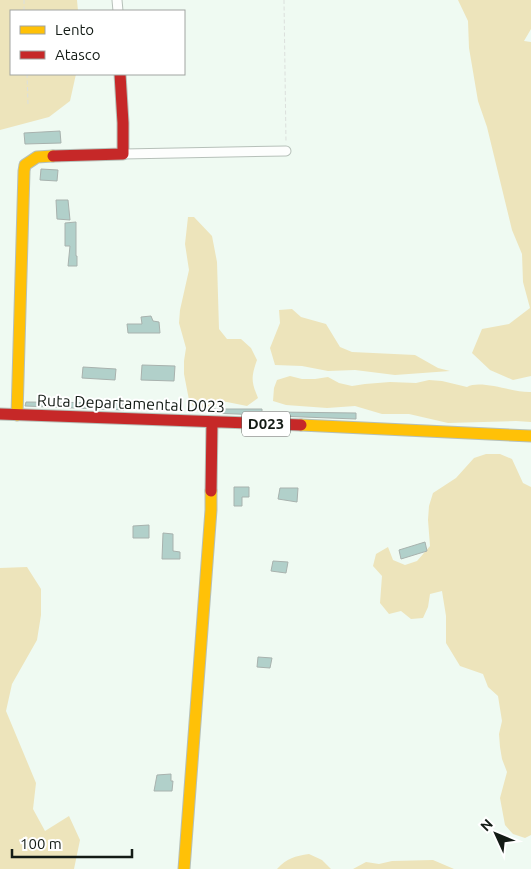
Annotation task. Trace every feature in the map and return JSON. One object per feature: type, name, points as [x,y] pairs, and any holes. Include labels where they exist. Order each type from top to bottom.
[{"type":"street","points":[[120,75],[123,154]]},
{"type":"street","points":[[17,415],[25,164],[37,157],[286,151]]},
{"type":"street","name":"Ruta Departamental D023","points":[[0,414],[531,436]]},
{"type":"street","points":[[184,869],[211,510],[212,422]]},
{"type":"path","points":[[284,0],[286,151]]},
{"type":"path","points":[[27,75],[28,104]]},
{"type":"shaded area","points":[[0,0],[77,0],[78,10],[10,10],[10,75],[76,75],[70,101],[49,117],[0,130]]},
{"type":"shaded area","points":[[458,0],[531,0],[531,29],[524,41],[531,42],[531,376],[513,380],[490,370],[472,353],[482,329],[509,324],[530,308],[523,282],[522,254],[512,230],[487,127],[478,101],[469,48],[468,21]]},
{"type":"shaded area","points":[[188,217],[194,217],[212,236],[217,262],[219,329],[227,339],[241,339],[251,348],[257,360],[253,379],[258,398],[247,406],[222,401],[211,409],[197,411],[189,400],[184,374],[186,348],[179,323],[189,270],[185,244]]},
{"type":"shaded area","points":[[292,309],[301,317],[326,324],[340,347],[352,352],[415,355],[438,368],[450,371],[395,375],[355,370],[328,371],[302,366],[275,365],[270,348],[280,323],[279,310]]},
{"type":"shaded area","points":[[290,376],[302,379],[328,377],[339,383],[352,386],[390,382],[416,383],[429,380],[467,387],[489,385],[531,392],[531,422],[448,423],[409,414],[382,414],[355,406],[327,408],[286,405],[273,401],[277,380]]},
{"type":"shaded area","points":[[486,454],[500,454],[512,459],[523,483],[531,487],[531,835],[525,838],[513,834],[505,825],[500,798],[507,772],[500,747],[499,734],[502,721],[498,696],[488,687],[483,674],[460,666],[446,643],[446,616],[442,591],[430,594],[428,607],[423,618],[411,619],[401,611],[389,614],[380,603],[382,576],[373,566],[376,554],[388,547],[393,560],[405,565],[417,561],[430,546],[428,520],[429,506],[433,493],[456,478],[474,458]]},
{"type":"shaded area","points":[[27,567],[41,589],[41,615],[37,640],[12,684],[6,711],[36,783],[33,809],[45,831],[69,816],[80,840],[74,869],[0,869],[0,568]]},
{"type":"shaded area","points":[[309,854],[322,860],[331,869],[277,869],[284,862],[292,858]]},
{"type":"shaded area","points":[[433,860],[454,869],[353,869],[366,862],[379,864],[392,861]]},
{"type":"building","points":[[60,131],[61,143],[25,144],[24,133]]},
{"type":"building","points":[[41,169],[58,170],[57,181],[40,180]]},
{"type":"building","points":[[56,200],[68,200],[70,220],[57,219]]},
{"type":"building","points":[[76,222],[77,266],[68,266],[70,246],[65,246],[65,223]]},
{"type":"building","points":[[151,316],[153,321],[159,322],[160,333],[128,333],[127,324],[142,324],[141,317]]},
{"type":"building","points":[[142,365],[175,366],[174,381],[141,380]]},
{"type":"building","points":[[83,367],[116,369],[115,380],[82,378]]},
{"type":"building","points":[[26,402],[124,403],[124,410],[25,406]]},
{"type":"building","points":[[211,409],[262,409],[262,415],[211,413]]},
{"type":"building","points":[[277,412],[356,413],[356,419],[277,416]]},
{"type":"building","points":[[234,487],[249,487],[249,497],[242,497],[242,506],[234,506]]},
{"type":"building","points":[[280,488],[298,488],[297,502],[278,499]]},
{"type":"building","points":[[149,525],[149,538],[133,538],[133,526]]},
{"type":"building","points":[[163,533],[173,534],[173,551],[180,552],[180,559],[162,559]]},
{"type":"building","points":[[425,542],[427,551],[401,559],[399,550]]},
{"type":"building","points":[[273,561],[288,562],[286,573],[271,571]]},
{"type":"building","points":[[258,657],[272,658],[270,668],[257,667]]},
{"type":"building","points":[[171,774],[171,781],[173,781],[172,791],[154,791],[157,775]]},
{"type":"traffic: slow","points":[[17,415],[24,171],[25,165],[37,157],[53,156]]},
{"type":"traffic: slow","points":[[301,425],[531,436]]},
{"type":"traffic: slow","points":[[184,869],[211,491]]},
{"type":"traffic: jam","points":[[53,156],[123,154],[120,75]]},
{"type":"traffic: jam","points":[[0,414],[301,425]]},
{"type":"traffic: jam","points":[[211,491],[212,422]]}]
